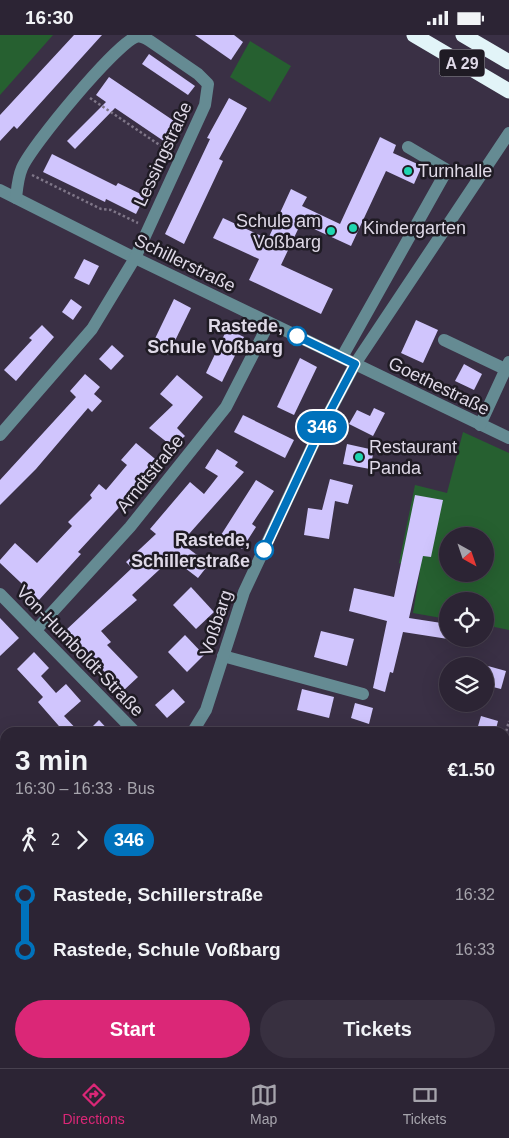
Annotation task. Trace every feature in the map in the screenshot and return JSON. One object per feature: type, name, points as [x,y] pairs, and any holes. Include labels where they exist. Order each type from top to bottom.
[{"type":"highway","name":"A 29","points":[[414,35],[509,91]]},
{"type":"highway","name":"A 29","points":[[463,35],[509,62]]},
{"type":"street","name":"Lessingstraße","points":[[0,435],[92,329],[135,258],[205,105],[208,84],[198,74],[150,41],[138,37],[126,44],[47,130],[21,170],[16,199]]},
{"type":"street","name":"Voßbarg","points":[[196,727],[206,710],[244,592],[320,430],[355,364],[509,133]]},
{"type":"street","points":[[342,357],[447,170],[408,147]]},
{"type":"street","name":"Schillerstraße","points":[[0,190],[135,258],[355,364]]},
{"type":"street","name":"Arndtstraße","points":[[36,630],[130,527],[226,407],[269,323]]},
{"type":"street","points":[[444,340],[507,365],[480,425]]},
{"type":"street","name":"Goethestraße","points":[[355,364],[509,439]]},
{"type":"street","name":"Von-Humboldt-Straße","points":[[0,594],[130,727]]},
{"type":"street","points":[[223,656],[362,694]]},
{"type":"path","points":[[81,91],[179,159]]},
{"type":"path","points":[[21,170],[102,209],[111,210],[148,227]]},
{"type":"green space","points":[[0,35],[53,35],[0,95]]},
{"type":"green space","points":[[250,41],[291,66],[270,102],[230,77]]},
{"type":"green space","points":[[463,432],[509,453],[509,630],[494,627],[494,592],[439,592],[439,618],[413,613],[420,571],[399,563],[415,485],[447,493]]},
{"type":"building","points":[[74,35],[102,35],[17,129],[14,126],[0,141],[0,115]]},
{"type":"building","points":[[195,35],[234,35],[243,42],[231,60]]},
{"type":"building","points":[[149,54],[195,86],[188,95],[142,64]]},
{"type":"building","points":[[109,77],[183,127],[171,146],[115,108],[75,149],[67,141],[106,102],[96,95]]},
{"type":"building","points":[[229,98],[247,108],[219,159],[223,161],[184,244],[165,234],[210,139],[207,138]]},
{"type":"building","name":"Schule am Voßbarg","points":[[380,137],[396,145],[393,153],[422,166],[414,184],[386,171],[351,246],[301,223],[281,265],[333,289],[321,314],[249,280],[259,259],[213,238],[223,218],[268,239],[291,189],[307,197],[302,206],[340,224]]},
{"type":"building","points":[[52,154],[116,186],[118,183],[145,196],[136,214],[106,199],[105,202],[43,172]]},
{"type":"building","points":[[84,259],[99,266],[89,285],[74,278]]},
{"type":"building","points":[[71,299],[82,307],[73,320],[62,312]]},
{"type":"building","points":[[174,299],[191,308],[168,355],[151,347]]},
{"type":"building","points":[[416,320],[438,330],[423,363],[401,353]]},
{"type":"building","points":[[42,325],[54,337],[16,381],[4,370],[32,340],[29,338]]},
{"type":"building","points":[[227,329],[244,337],[222,382],[206,373]]},
{"type":"building","points":[[112,345],[124,356],[111,370],[99,359]]},
{"type":"building","points":[[300,358],[317,367],[294,415],[277,407]]},
{"type":"building","points":[[464,364],[482,374],[474,390],[455,381]]},
{"type":"building","points":[[85,374],[100,387],[94,394],[102,401],[92,412],[88,408],[36,469],[0,505],[0,480],[76,397],[70,391]]},
{"type":"building","points":[[177,375],[203,397],[177,428],[185,436],[173,447],[149,428],[173,405],[160,394]]},
{"type":"building","points":[[374,408],[385,413],[373,436],[349,424],[357,410],[370,416]]},
{"type":"building","points":[[243,415],[294,440],[285,458],[234,432]]},
{"type":"building","points":[[136,443],[160,463],[78,552],[81,554],[39,600],[0,563],[0,560],[15,543],[37,563],[72,526],[68,522],[92,498],[90,495],[99,484],[106,490],[127,465],[121,460]]},
{"type":"building","name":"Restaurant Panda","points":[[347,444],[374,450],[370,469],[343,464]]},
{"type":"building","points":[[217,449],[238,462],[235,466],[244,472],[181,543],[209,564],[198,578],[172,558],[132,595],[137,600],[101,631],[111,642],[107,645],[138,677],[123,691],[65,631],[132,568],[126,562],[156,534],[150,529],[190,482],[204,494],[218,476],[205,468]]},
{"type":"building","points":[[330,479],[353,485],[348,504],[335,501],[329,539],[304,535],[308,508],[322,510]]},
{"type":"building","points":[[256,480],[274,491],[252,524],[256,527],[242,549],[221,535]]},
{"type":"building","points":[[415,495],[443,500],[431,557],[423,556],[409,618],[439,623],[439,638],[403,632],[393,673],[390,672],[385,692],[373,688],[387,621],[349,611],[354,588],[394,597]]},
{"type":"building","points":[[191,587],[214,612],[196,629],[173,605]]},
{"type":"building","points":[[0,618],[19,638],[0,656]]},
{"type":"building","points":[[321,631],[354,639],[347,666],[314,657]]},
{"type":"building","points":[[185,635],[204,655],[187,672],[168,652]]},
{"type":"building","points":[[34,652],[49,668],[41,676],[56,693],[66,684],[81,701],[64,716],[74,727],[60,727],[38,702],[43,697],[17,669]]},
{"type":"building","points":[[494,668],[506,671],[501,689],[494,687]]},
{"type":"building","points":[[173,689],[185,702],[167,718],[155,705]]},
{"type":"building","points":[[302,689],[334,697],[329,718],[297,710]]},
{"type":"building","points":[[355,703],[373,708],[369,724],[351,718]]},
{"type":"building","points":[[481,716],[498,721],[496,727],[478,727]]},
{"type":"building","points":[[99,720],[105,727],[92,727]]},
{"type":"bus line","name":"346","points":[[264,550],[320,430],[355,364],[297,336]]},
{"type":"place","name":"Turnhalle","points":[[408,171]]},
{"type":"place","name":"Kindergarten","points":[[353,228]]},
{"type":"place","name":"Schule am Voßbarg","points":[[331,231]]},
{"type":"place","name":"Rastede, Schule Voßbarg","points":[[297,336]]},
{"type":"place","name":"Restaurant Panda","points":[[359,457]]},
{"type":"place","name":"Rastede, Schillerstraße","points":[[264,550]]}]
